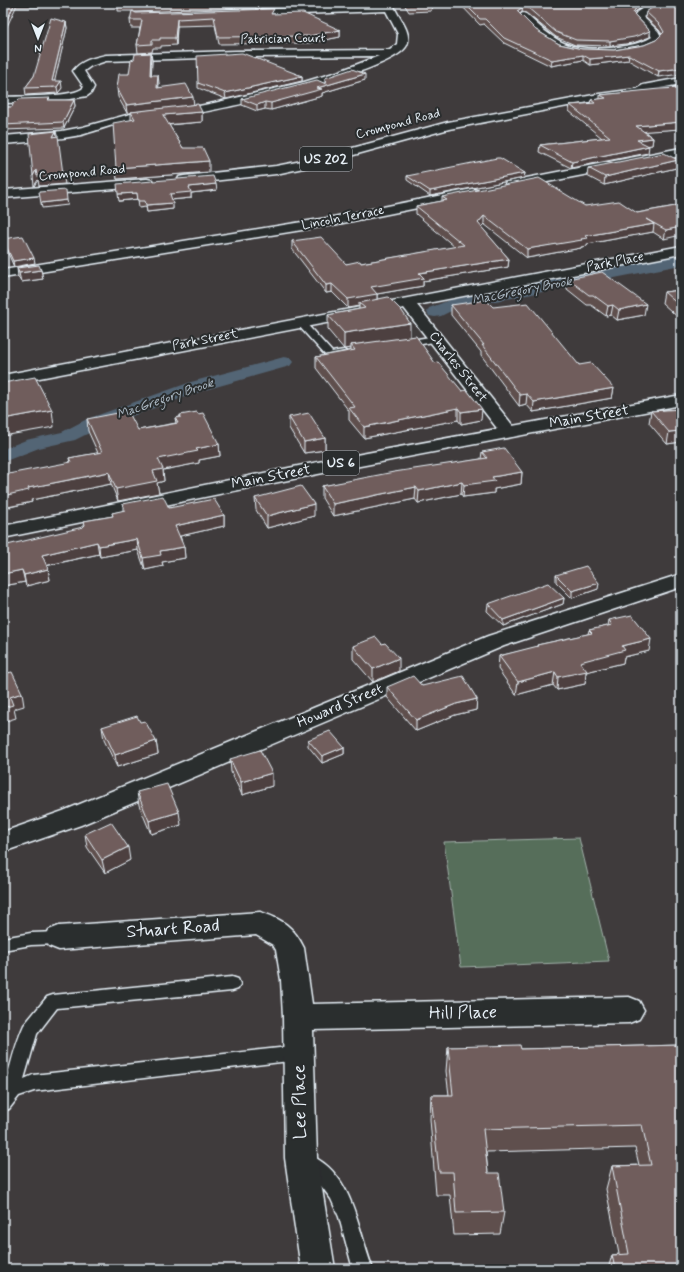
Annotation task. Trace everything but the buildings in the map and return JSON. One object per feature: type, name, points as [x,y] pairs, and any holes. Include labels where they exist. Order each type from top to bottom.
[{"type":"street","points":[[524,16],[542,33],[564,47],[580,50],[623,49],[654,42],[657,38],[655,34],[638,17],[640,14],[658,3]]},
{"type":"street","points":[[3,140],[40,138],[66,134],[134,116],[181,113],[239,102],[368,66],[396,53],[402,44],[403,35],[388,6],[232,14]]},
{"type":"street","name":"Patrician Court","points":[[3,100],[54,99],[83,94],[89,88],[78,71],[88,62],[106,58],[396,53]]},
{"type":"street","points":[[644,91],[643,88],[681,81]]},
{"type":"street","name":"Crompond Road","points":[[172,181],[242,175],[276,170],[313,162],[448,126],[599,96],[644,91],[681,90]]},
{"type":"street","name":"Lincoln Terrace","points":[[3,274],[333,221],[681,152]]},
{"type":"street","name":"Crompond Road","points":[[4,193],[156,182]]},
{"type":"street","name":"Park Place","points":[[407,302],[681,250]]},
{"type":"street","name":"Park Street","points":[[3,380],[407,302]]},
{"type":"street","name":"Charles Street","points":[[407,302],[509,432]]},
{"type":"street","name":"Main Street","points":[[3,532],[221,487],[681,400]]},
{"type":"street","name":"Howard Street","points":[[3,842],[72,818],[496,641],[681,580]]},
{"type":"street","name":"Stuart Road","points":[[59,938],[260,923],[282,937]]},
{"type":"street","name":"Lee Place","points":[[282,937],[290,948],[295,980],[298,1017],[301,1158],[318,1269]]},
{"type":"street","name":"Hill Place","points":[[298,1017],[629,1010]]},
{"type":"lane","points":[[300,322],[330,356],[352,352]]},
{"type":"lane","points":[[398,345],[436,339]]},
{"type":"lane","points":[[3,944],[31,939],[59,938]]},
{"type":"lane","points":[[8,1097],[30,1030],[53,1002],[232,984]]},
{"type":"lane","points":[[8,1097],[33,1083],[299,1053]]},
{"type":"lane","points":[[301,1158],[322,1173],[330,1182],[340,1198],[362,1268]]},
{"type":"green space","points":[[579,838],[609,961],[461,967],[444,842]]},
{"type":"waterway","name":"MacGregory Brook","points":[[435,312],[450,305],[681,260]]},
{"type":"waterway","name":"MacGregory Brook","points":[[3,456],[33,444],[68,436],[94,423],[198,386],[284,362]]}]
